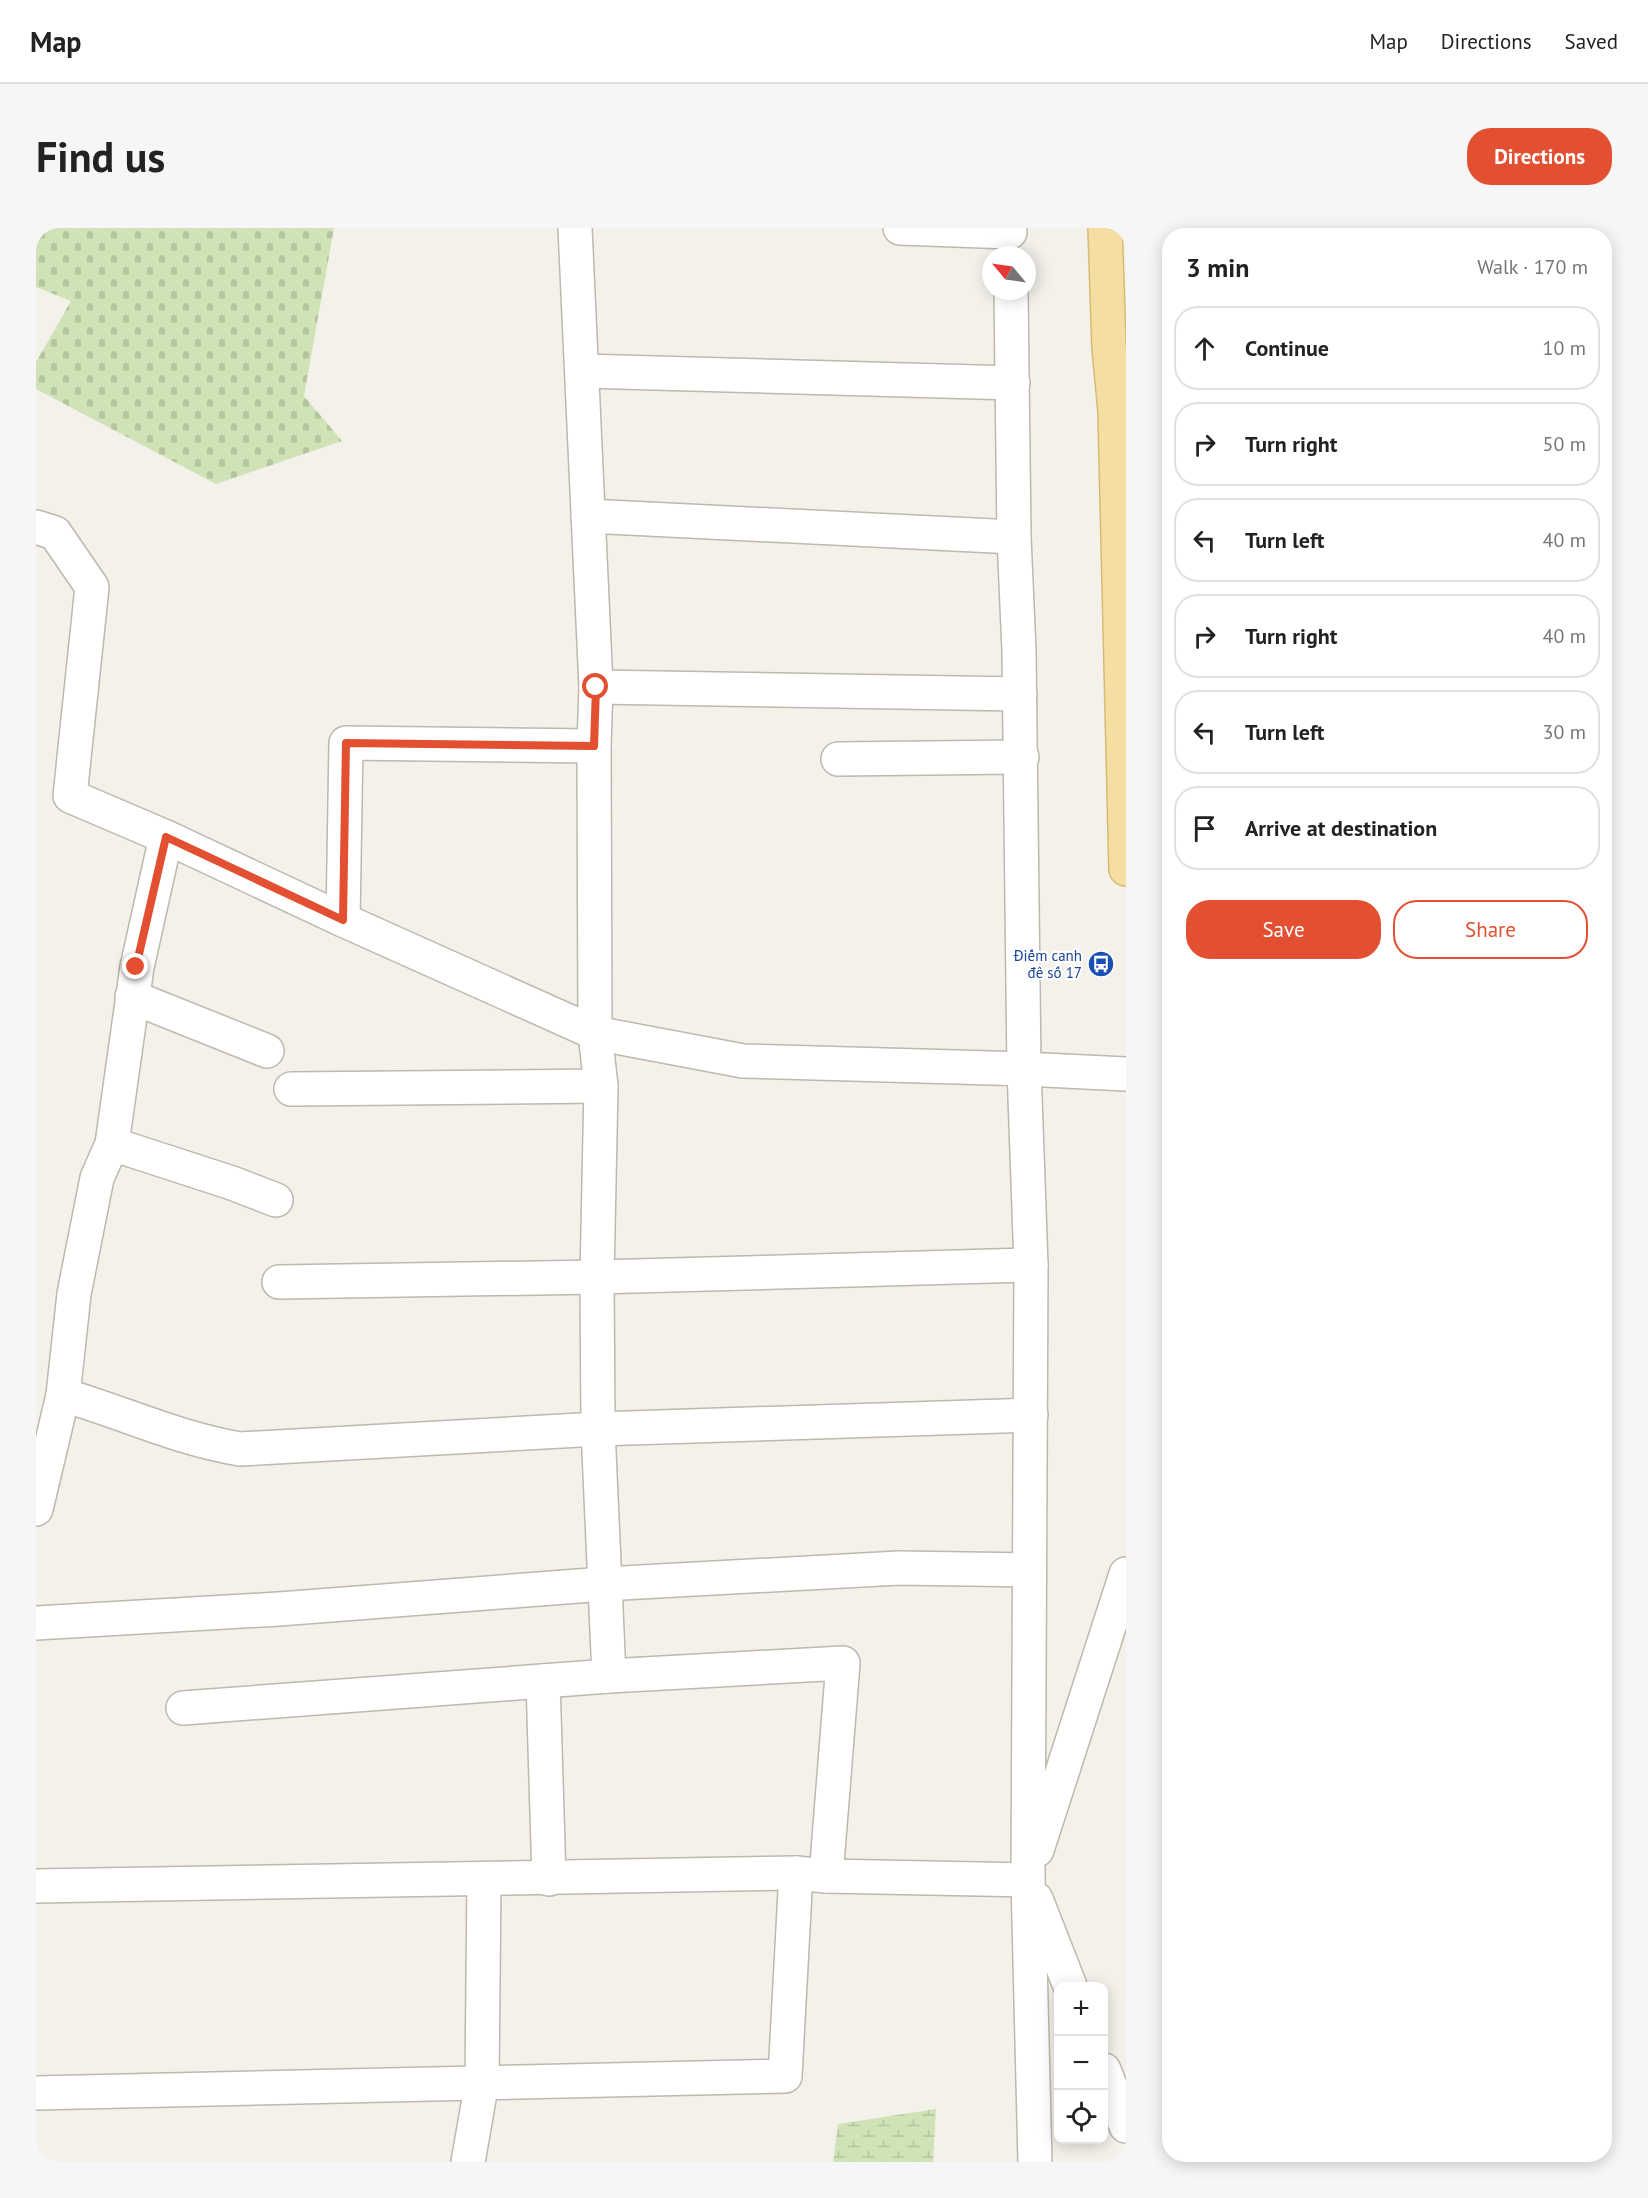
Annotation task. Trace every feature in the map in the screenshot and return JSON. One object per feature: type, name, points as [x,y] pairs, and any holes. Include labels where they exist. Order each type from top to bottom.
[{"type":"main road","points":[[1104,228],[1109,347],[1115,411],[1126,868]]},
{"type":"street","points":[[576,228],[596,687],[594,746],[595,1033],[601,1086],[597,1277],[598,1429],[609,1676]]},
{"type":"street","points":[[900,228],[1010,238]]},
{"type":"street","points":[[1011,300],[1014,537],[1022,757],[1024,1068],[1031,1265],[1028,1880],[1035,2162]]},
{"type":"street","points":[[582,370],[1013,383]]},
{"type":"street","points":[[588,516],[1014,537]]},
{"type":"street","points":[[36,527],[55,533],[92,587],[70,796],[166,837],[343,920],[595,1033],[743,1061],[1024,1068],[1126,1074]]},
{"type":"street","points":[[596,687],[1020,694]]},
{"type":"street","points":[[343,920],[346,743],[594,746]]},
{"type":"street","points":[[838,759],[1022,757]]},
{"type":"street","points":[[36,1509],[63,1395],[74,1294],[97,1178],[112,1144],[136,967],[166,837]]},
{"type":"street","points":[[132,997],[267,1051]]},
{"type":"street","points":[[291,1089],[601,1086]]},
{"type":"street","points":[[112,1144],[232,1183],[276,1200]]},
{"type":"street","points":[[279,1282],[597,1277],[1031,1265]]},
{"type":"street","points":[[63,1395],[103,1406],[213,1445],[240,1449],[598,1429],[1030,1415]]},
{"type":"street","points":[[36,1623],[279,1609],[604,1584],[899,1568],[1028,1570]]},
{"type":"street","points":[[1068,1982],[1028,1880],[1126,1574]]},
{"type":"street","points":[[36,2093],[785,2076],[811,1875],[843,1663],[609,1676],[183,1708]]},
{"type":"street","points":[[543,1681],[549,1879]]},
{"type":"street","points":[[36,1886],[811,1875],[1028,1880]]},
{"type":"street","points":[[468,2162],[482,2082],[484,1880]]},
{"type":"street","points":[[1108,2080],[1126,2126]]},
{"type":"green space","points":[[36,228],[334,228],[304,396],[342,441],[216,484],[36,389],[36,362],[71,301],[36,287]]},
{"type":"green space","points":[[936,2109],[933,2162],[833,2162],[838,2124]]},
{"type":"place","name":"Điếm canh đê số 17","points":[[1101,964]]},
{"type":"route","points":[[136,967],[166,837],[343,920],[346,743],[594,746],[596,687]]}]
